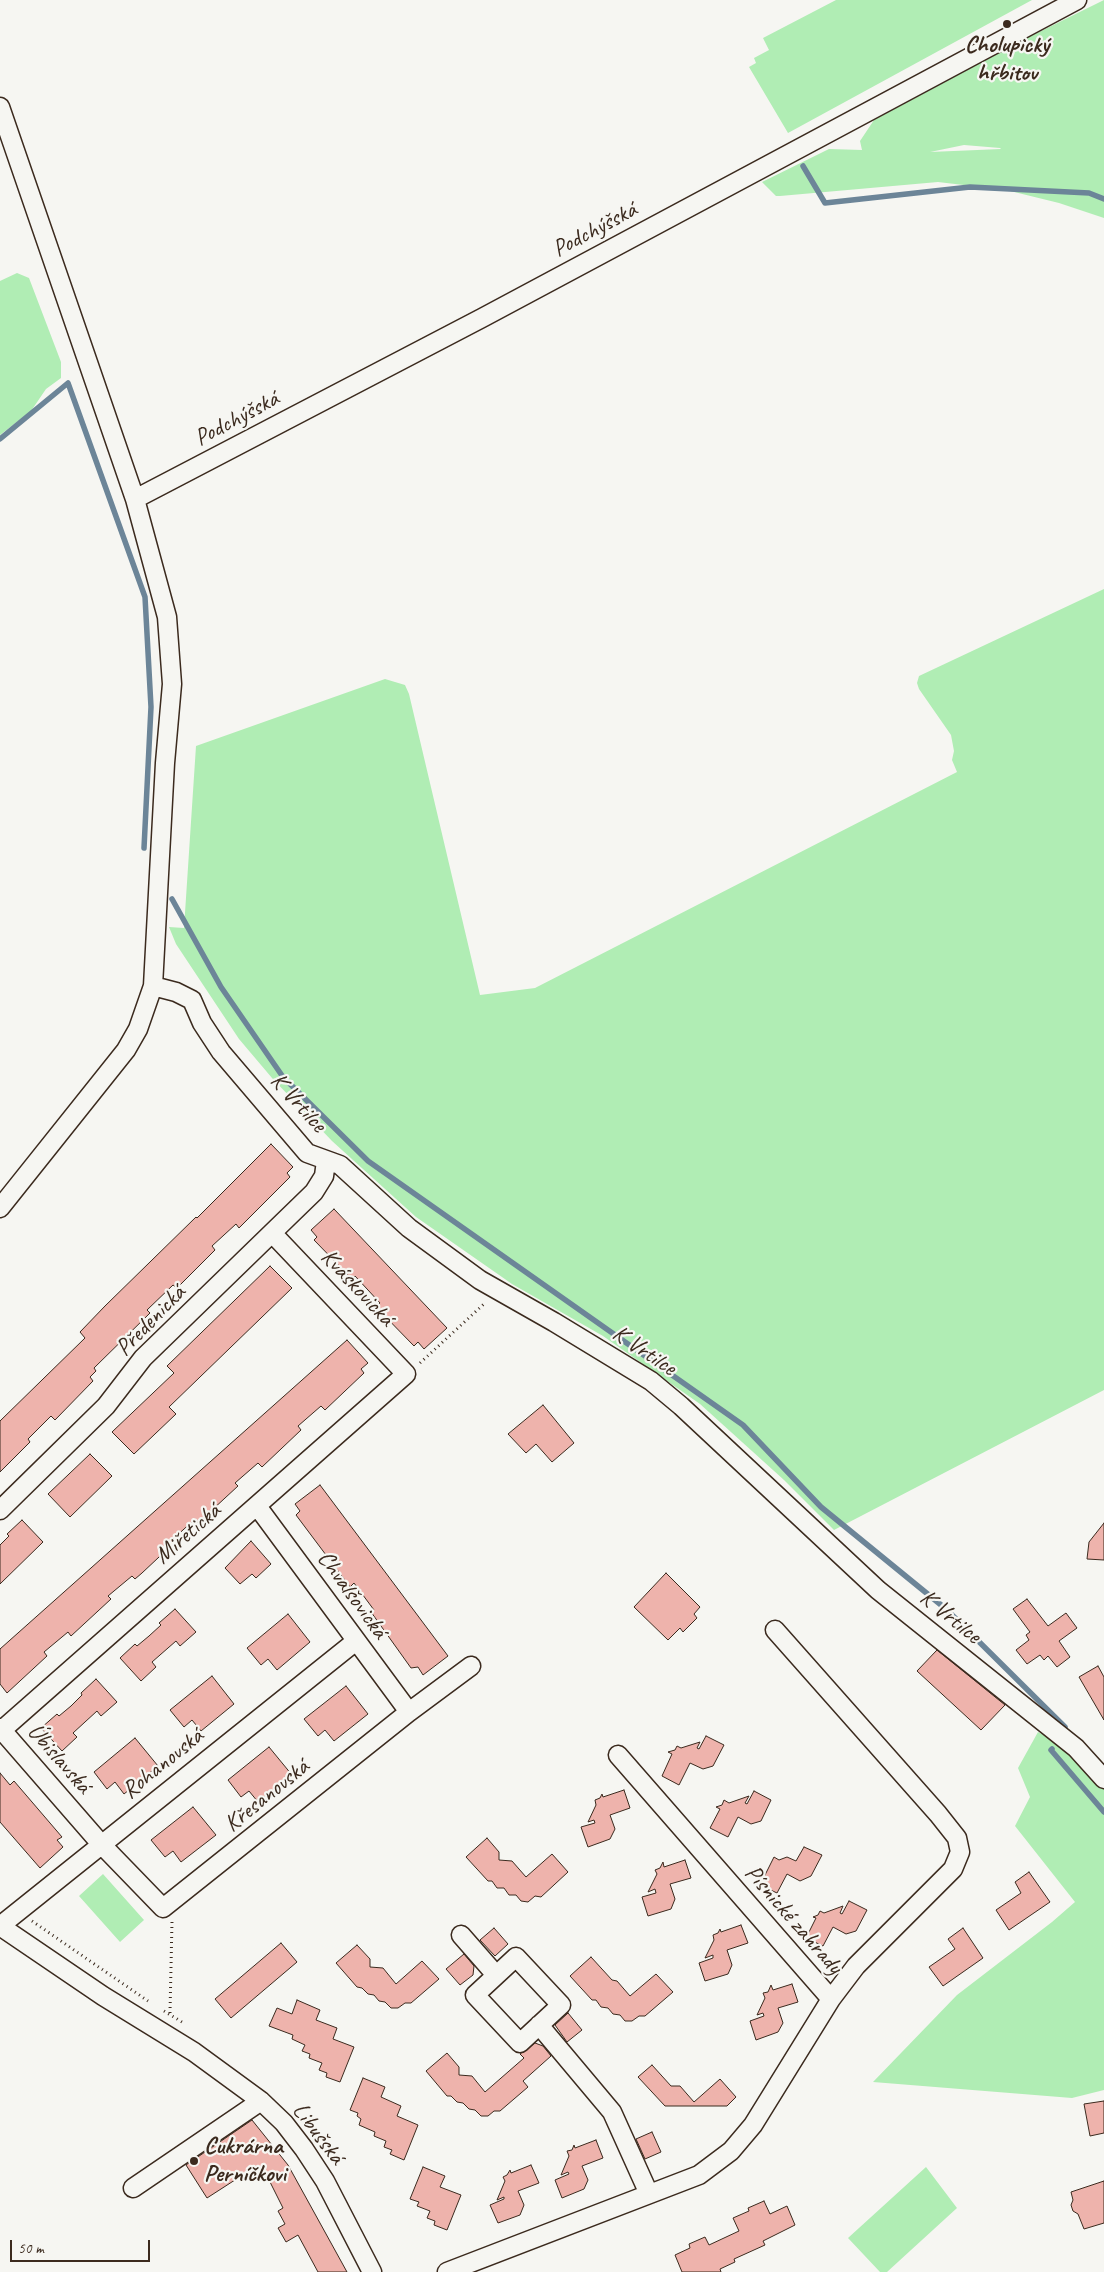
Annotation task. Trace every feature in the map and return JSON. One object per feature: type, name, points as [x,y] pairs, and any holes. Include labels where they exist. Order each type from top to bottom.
[{"type":"street","name":"Podchýšská","points":[[135,499],[491,313],[1077,0]]},
{"type":"street","points":[[0,107],[135,499],[167,617],[172,684],[164,762],[152,986],[138,1029],[126,1050],[0,1208]]},
{"type":"street","name":"K Vrtilce","points":[[152,986],[176,992],[192,1000],[202,1023],[222,1052],[307,1153],[340,1165],[409,1228],[480,1280],[499,1289],[651,1381],[681,1406],[878,1590],[1076,1748],[1104,1779]]},
{"type":"street","name":"Předenická","points":[[0,1510],[106,1406],[143,1358],[273,1234],[320,1185],[324,1176],[326,1160]]},
{"type":"street","name":"Kváskovická","points":[[273,1234],[406,1374]]},
{"type":"street","name":"Miřetická","points":[[1,1729],[406,1374]]},
{"type":"street","name":"Chvalšovická","points":[[257,1506],[409,1712]]},
{"type":"street","points":[[775,1630],[938,1814],[957,1838],[960,1852],[953,1869],[856,1966],[831,1999]]},
{"type":"street","name":"Rohanovská","points":[[0,1926],[356,1640]]},
{"type":"street","name":"Křesanovská","points":[[172,1901],[409,1712],[471,1666]]},
{"type":"street","name":"Úbislavská","points":[[1,1729],[102,1844]]},
{"type":"street","name":"Písnické zahrady","points":[[448,2272],[699,2175],[731,2151],[753,2125],[831,1999],[618,1755]]},
{"type":"street","points":[[102,1844],[163,1908],[172,1901]]},
{"type":"street","name":"Libušská","points":[[0,1926],[87,1985],[194,2052],[261,2101],[284,2123],[310,2157],[325,2181],[372,2272]]},
{"type":"street","points":[[461,1935],[496,1975]]},
{"type":"street","points":[[516,1957],[561,2005],[520,2043],[475,1995],[496,1975],[516,1957]]},
{"type":"street","points":[[540,2025],[612,2112],[649,2194]]},
{"type":"street","points":[[133,2188],[261,2101]]},
{"type":"path","points":[[406,1374],[499,1289]]},
{"type":"path","points":[[170,2013],[172,1901]]},
{"type":"green space","points":[[836,0],[1032,0],[788,133],[749,67],[756,63],[754,58],[769,50],[763,38]]},
{"type":"green space","points":[[1104,0],[1104,218],[1059,203],[1006,190],[938,182],[776,196],[762,182],[829,149],[862,150],[860,141],[874,120],[1029,37]],"holes":[[[964,145],[1001,149],[930,152]]]},
{"type":"green space","points":[[17,273],[29,278],[61,362],[61,378],[46,389],[31,411],[0,435],[0,281]]},
{"type":"green space","points":[[1104,589],[1104,1390],[834,1530],[784,1480],[700,1404],[603,1336],[512,1284],[416,1217],[332,1141],[272,1078],[239,1039],[176,944],[169,927],[184,928],[196,746],[385,679],[405,685],[409,694],[480,995],[535,988],[957,772],[952,760],[954,751],[951,735],[919,689],[917,683],[919,676]]},
{"type":"green space","points":[[1038,1732],[1067,1748],[1104,1779],[1104,2090],[1072,2098],[873,2082],[957,1995],[1075,1902],[1015,1826],[1030,1797],[1018,1768]]},
{"type":"green space","points":[[103,1874],[144,1920],[120,1942],[79,1896]]},
{"type":"green space","points":[[926,2167],[957,2208],[887,2272],[880,2272],[848,2238]]},
{"type":"building","points":[[271,1144],[293,1167],[287,1173],[290,1177],[239,1228],[236,1224],[212,1246],[215,1250],[177,1288],[173,1285],[147,1310],[150,1313],[94,1368],[96,1371],[90,1377],[93,1381],[55,1420],[51,1416],[28,1439],[30,1442],[0,1472],[0,1421],[85,1338],[80,1332],[105,1306]]},
{"type":"building","points":[[334,1209],[447,1328],[424,1349],[418,1342],[414,1346],[376,1307],[380,1303],[355,1276],[352,1279],[314,1240],[317,1237],[311,1230]]},
{"type":"building","points":[[270,1266],[292,1288],[169,1407],[176,1414],[134,1454],[112,1432],[174,1373],[167,1366]]},
{"type":"building","points":[[347,1340],[368,1363],[361,1369],[364,1373],[325,1410],[321,1406],[298,1426],[301,1430],[262,1467],[258,1463],[235,1483],[238,1486],[198,1523],[195,1519],[172,1540],[175,1542],[142,1573],[135,1579],[132,1576],[108,1596],[111,1599],[71,1636],[68,1632],[44,1652],[47,1656],[7,1693],[0,1684],[0,1649]]},
{"type":"building","points":[[543,1405],[574,1443],[552,1462],[536,1444],[526,1453],[508,1434]]},
{"type":"building","points":[[90,1454],[112,1476],[70,1517],[48,1494]]},
{"type":"building","points":[[320,1485],[448,1656],[423,1675],[418,1667],[411,1668],[371,1612],[374,1610],[354,1583],[350,1587],[296,1515],[300,1511],[295,1504]]},
{"type":"building","points":[[22,1520],[43,1542],[0,1584],[0,1545],[9,1536],[7,1534]]},
{"type":"building","points":[[1104,1523],[1104,1560],[1087,1559],[1089,1542]]},
{"type":"building","points":[[251,1541],[271,1564],[256,1578],[252,1574],[240,1584],[225,1568]]},
{"type":"building","points":[[666,1573],[700,1607],[694,1614],[697,1618],[683,1632],[680,1628],[668,1640],[634,1607]]},
{"type":"building","points":[[1027,1599],[1048,1626],[1066,1613],[1077,1628],[1059,1641],[1070,1657],[1057,1667],[1048,1656],[1044,1660],[1040,1655],[1027,1664],[1016,1650],[1029,1640],[1026,1635],[1030,1632],[1013,1609]]},
{"type":"building","points":[[175,1609],[196,1632],[180,1646],[176,1641],[152,1662],[156,1667],[141,1681],[120,1658],[135,1644],[137,1646],[149,1636],[161,1625],[159,1623]]},
{"type":"building","points":[[288,1614],[310,1642],[277,1670],[268,1659],[261,1665],[247,1648]]},
{"type":"building","points":[[937,1650],[1005,1705],[981,1730],[917,1671]]},
{"type":"building","points":[[1098,1666],[1104,1677],[1104,1720],[1079,1677]]},
{"type":"building","points":[[212,1676],[234,1704],[201,1731],[192,1720],[184,1727],[170,1710]]},
{"type":"building","points":[[96,1679],[117,1702],[101,1716],[97,1711],[73,1733],[77,1737],[62,1751],[41,1728],[57,1714],[59,1716],[71,1706]]},
{"type":"building","points":[[346,1686],[368,1714],[334,1741],[325,1730],[318,1736],[304,1719]]},
{"type":"building","points":[[706,1736],[724,1745],[713,1766],[703,1769],[690,1763],[679,1785],[662,1776],[672,1754],[668,1752],[675,1750],[677,1746],[681,1748],[700,1742],[697,1748],[699,1749]]},
{"type":"building","points":[[135,1738],[158,1766],[124,1794],[115,1782],[107,1789],[94,1772]]},
{"type":"building","points":[[269,1747],[292,1775],[258,1802],[249,1791],[241,1797],[228,1780]]},
{"type":"building","points":[[0,1773],[10,1785],[14,1781],[62,1837],[57,1840],[63,1847],[40,1868],[0,1822]]},
{"type":"building","points":[[624,1790],[630,1808],[610,1815],[615,1829],[610,1839],[588,1847],[581,1827],[595,1823],[594,1820],[588,1822],[596,1805],[595,1800],[600,1798],[602,1794],[603,1797]]},
{"type":"building","points":[[754,1791],[771,1800],[761,1821],[751,1824],[738,1817],[728,1837],[710,1828],[720,1809],[716,1807],[722,1805],[724,1800],[729,1803],[749,1796],[745,1803],[747,1804]]},
{"type":"building","points":[[193,1807],[216,1835],[181,1862],[173,1851],[165,1857],[151,1840]]},
{"type":"building","points":[[487,1838],[499,1852],[499,1860],[512,1861],[526,1877],[552,1854],[568,1872],[541,1897],[535,1896],[528,1902],[521,1901],[516,1895],[509,1895],[504,1888],[497,1888],[492,1881],[488,1881],[466,1857]]},
{"type":"building","points":[[804,1847],[822,1855],[811,1876],[800,1881],[787,1874],[777,1893],[760,1885],[774,1857],[779,1860],[787,1857],[796,1861]]},
{"type":"building","points":[[685,1860],[691,1878],[670,1884],[675,1899],[671,1909],[648,1916],[642,1897],[656,1893],[655,1889],[648,1892],[657,1874],[655,1870],[660,1868],[663,1862],[664,1867]]},
{"type":"building","points":[[1029,1872],[1050,1902],[1009,1930],[996,1910],[1021,1893],[1015,1882]]},
{"type":"building","points":[[849,1901],[867,1910],[856,1931],[846,1934],[833,1927],[823,1946],[806,1938],[816,1918],[813,1917],[818,1915],[820,1911],[824,1913],[843,1906],[840,1913],[842,1914]]},
{"type":"building","points":[[741,1925],[748,1943],[727,1950],[732,1965],[728,1974],[705,1981],[699,1963],[713,1958],[713,1955],[705,1958],[714,1940],[713,1935],[718,1933],[720,1929],[721,1932]]},
{"type":"building","points":[[494,1928],[508,1944],[495,1956],[480,1940]]},
{"type":"building","points":[[963,1928],[983,1958],[943,1986],[929,1967],[955,1949],[948,1939]]},
{"type":"building","points":[[281,1943],[297,1962],[231,2018],[215,1999]]},
{"type":"building","points":[[357,1945],[370,1959],[370,1967],[383,1968],[396,1984],[422,1961],[439,1979],[411,2003],[405,2003],[398,2008],[391,2008],[385,2002],[379,2001],[374,1995],[368,1994],[362,1988],[357,1987],[336,1963]]},
{"type":"building","points":[[464,1954],[474,1966],[473,1975],[460,1985],[446,1969]]},
{"type":"building","points":[[591,1957],[630,1996],[656,1974],[673,1992],[645,2016],[639,2016],[632,2021],[625,2021],[620,2015],[613,2014],[608,2008],[601,2007],[596,2000],[592,2000],[570,1976]]},
{"type":"building","points":[[792,1984],[798,2002],[778,2008],[783,2023],[778,2032],[756,2040],[750,2021],[764,2016],[763,2013],[757,2015],[765,1998],[763,1993],[768,1992],[771,1985],[773,1990]]},
{"type":"building","points":[[297,2000],[320,2010],[316,2020],[337,2028],[333,2039],[354,2047],[340,2082],[326,2077],[327,2073],[319,2070],[322,2063],[309,2058],[310,2054],[302,2051],[305,2045],[292,2039],[293,2035],[269,2026],[277,2008],[292,2014]]},
{"type":"building","points":[[568,2013],[582,2030],[567,2042],[555,2025]]},
{"type":"building","points":[[535,2043],[543,2046],[551,2056],[523,2081],[528,2087],[500,2111],[494,2111],[488,2116],[481,2116],[475,2110],[469,2109],[463,2103],[457,2102],[451,2096],[447,2096],[426,2071],[447,2053],[459,2067],[459,2075],[472,2076],[485,2092],[524,2058],[520,2054]]},
{"type":"building","points":[[652,2065],[671,2086],[680,2086],[694,2102],[720,2079],[736,2097],[727,2106],[665,2106],[638,2077]]},
{"type":"building","points":[[363,2078],[385,2087],[381,2097],[401,2106],[397,2116],[418,2125],[404,2160],[390,2154],[392,2150],[384,2147],[386,2141],[374,2136],[375,2132],[359,2125],[361,2119],[357,2116],[358,2113],[350,2110]]},
{"type":"building","points":[[1104,2101],[1104,2133],[1090,2136],[1084,2104]]},
{"type":"building","points":[[252,2120],[288,2165],[347,2272],[318,2272],[298,2235],[286,2242],[278,2228],[285,2224],[278,2211],[283,2208],[264,2170],[262,2172],[260,2169],[255,2173],[252,2169],[207,2198],[186,2165]]},
{"type":"building","points":[[652,2132],[661,2152],[645,2159],[636,2139]]},
{"type":"building","points":[[596,2140],[603,2158],[582,2166],[588,2180],[584,2189],[562,2198],[555,2180],[569,2174],[568,2172],[561,2175],[569,2156],[567,2151],[572,2150],[574,2145],[575,2148]]},
{"type":"building","points":[[531,2165],[539,2183],[518,2191],[524,2205],[520,2215],[498,2223],[490,2205],[504,2199],[504,2197],[497,2200],[505,2181],[503,2177],[510,2170],[511,2173]]},
{"type":"building","points":[[423,2167],[445,2176],[440,2187],[461,2195],[447,2230],[434,2225],[435,2221],[427,2218],[430,2211],[417,2206],[419,2202],[410,2199]]},
{"type":"building","points":[[1104,2181],[1104,2223],[1084,2229],[1078,2214],[1073,2211],[1071,2192]]},
{"type":"building","points":[[764,2201],[770,2214],[787,2206],[795,2225],[763,2241],[765,2245],[734,2259],[735,2262],[720,2269],[721,2272],[682,2272],[675,2255],[690,2248],[689,2244],[705,2237],[709,2245],[739,2231],[733,2218],[749,2211],[748,2208]]},
{"type":"waterway","points":[[803,166],[825,203],[970,187],[1089,193],[1104,199]]},
{"type":"waterway","points":[[0,439],[68,383],[145,597],[151,707],[144,848]]},
{"type":"waterway","points":[[172,899],[221,987],[283,1077],[368,1161],[743,1425],[821,1507],[946,1609],[1065,1727]]},
{"type":"waterway","points":[[1052,1749],[1104,1812]]},
{"type":"place","name":"Cholupický hřbitov","points":[[1007,24]]},
{"type":"place","name":"Cukrárna Perníčkovi","points":[[194,2161]]}]
